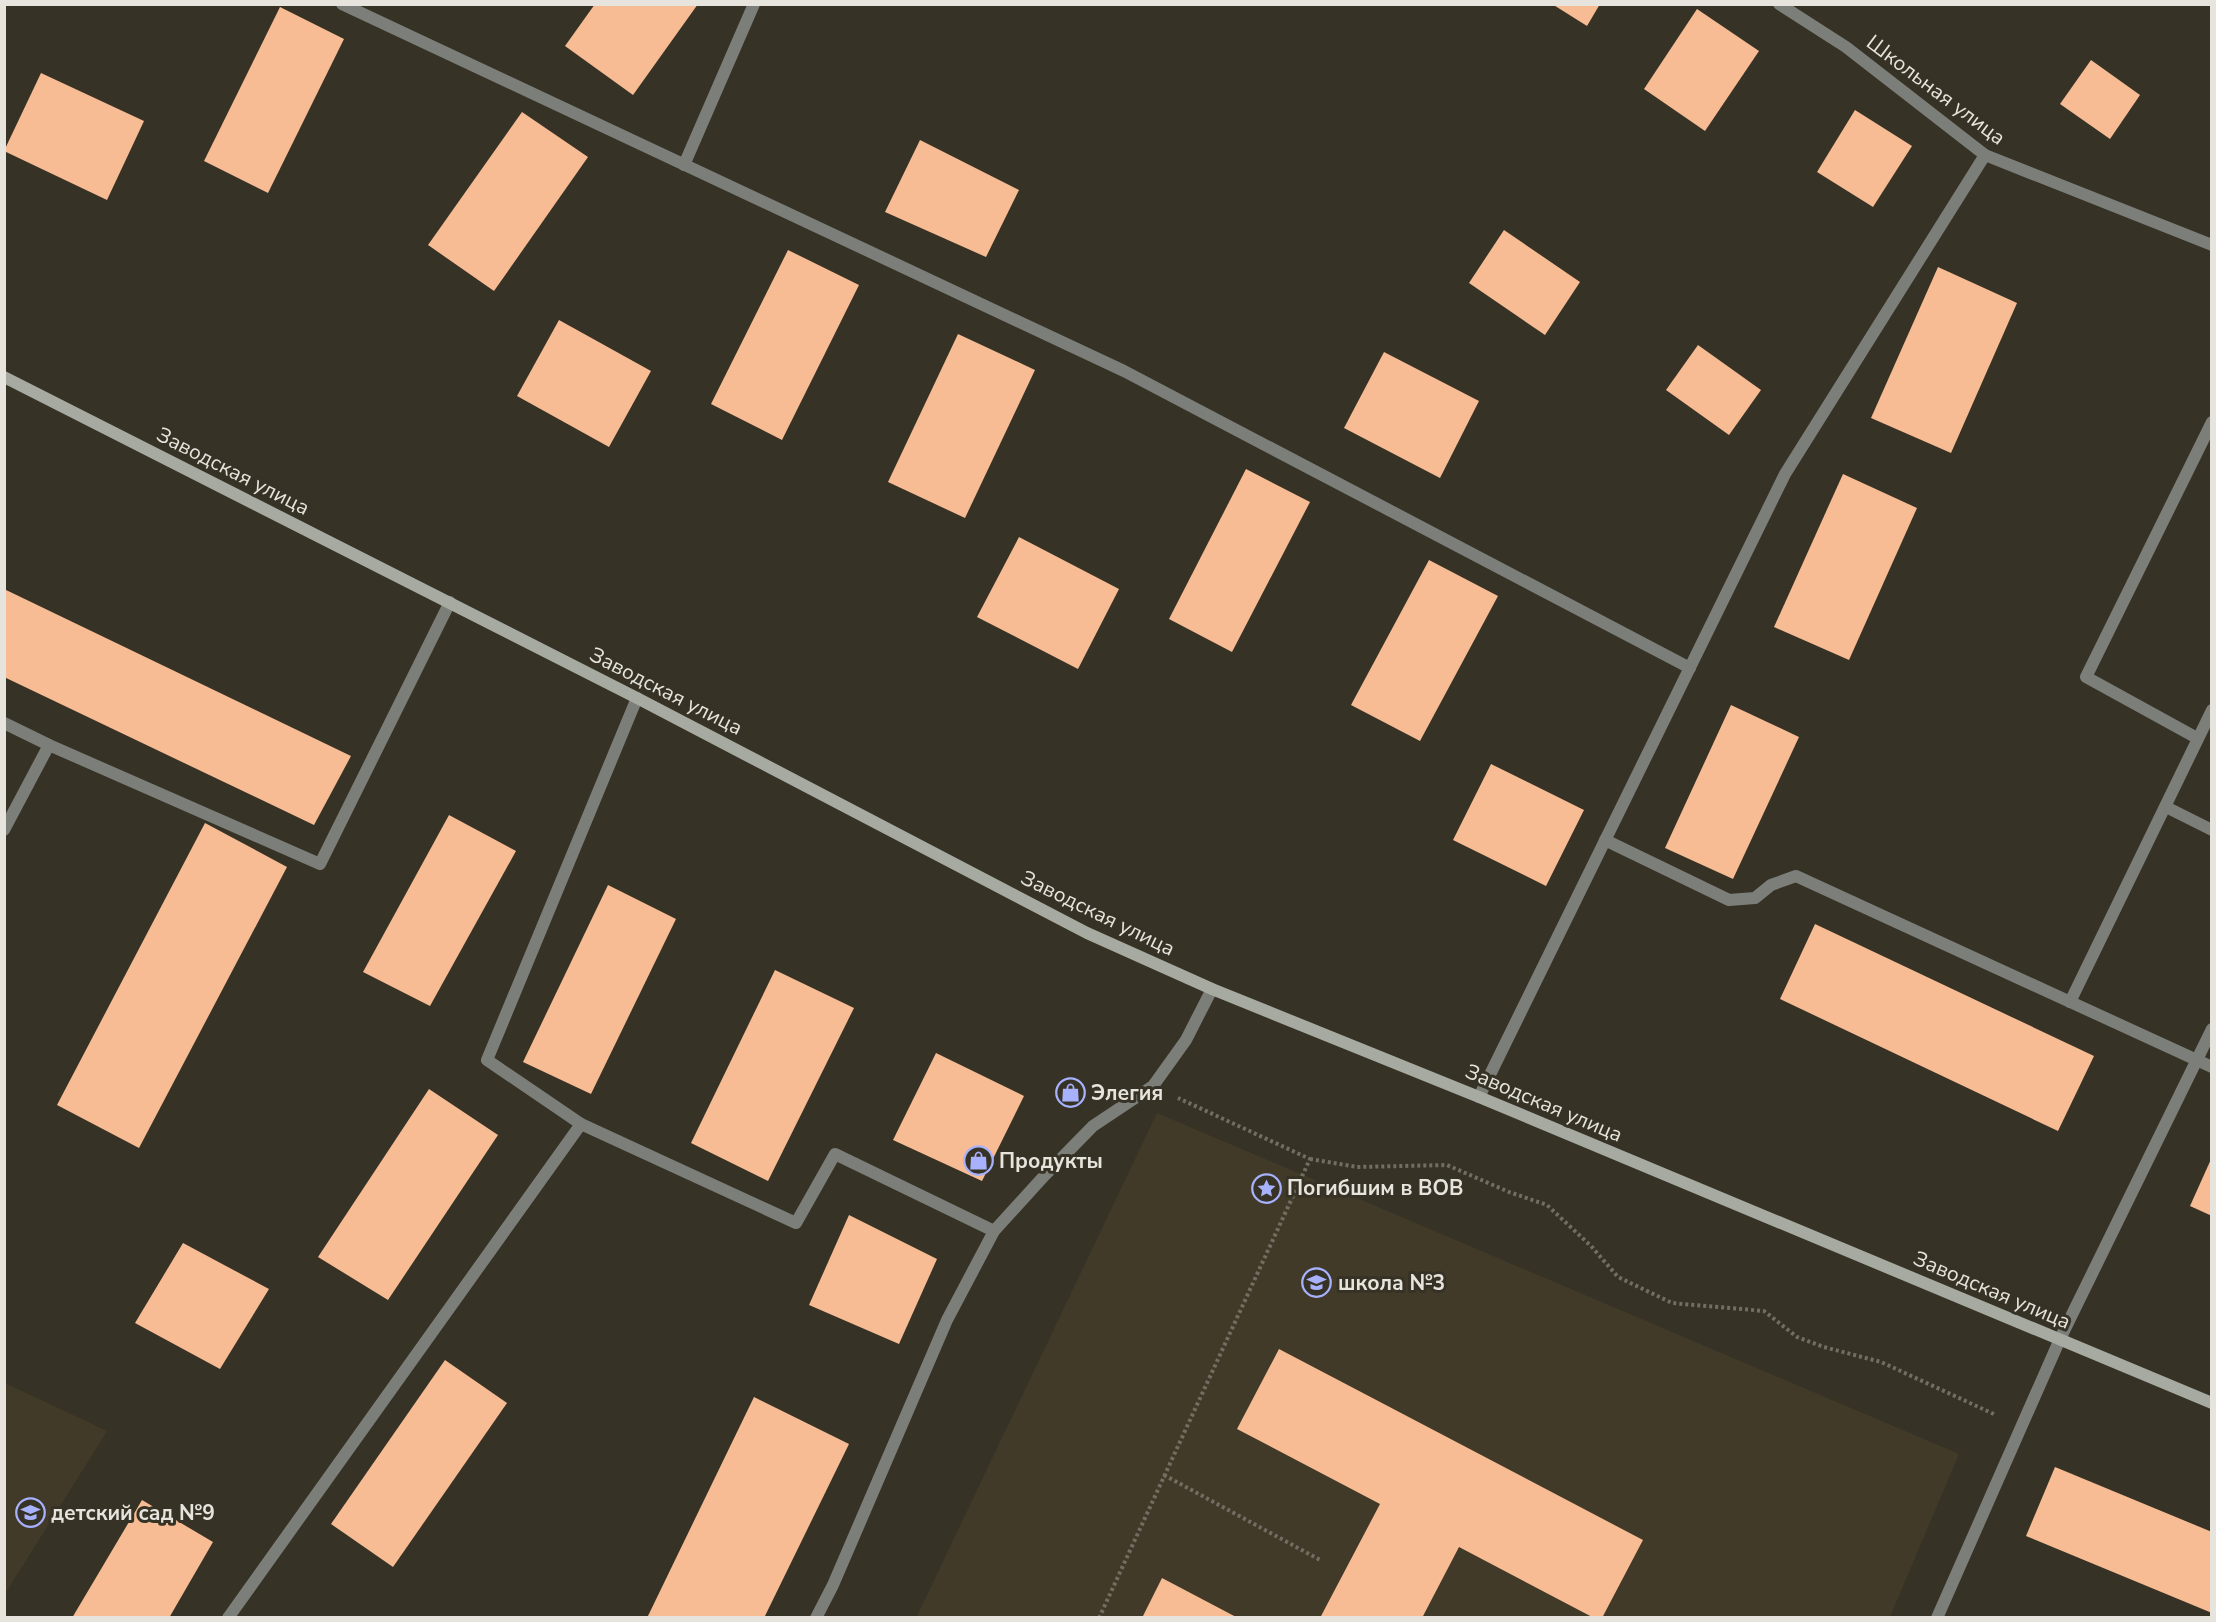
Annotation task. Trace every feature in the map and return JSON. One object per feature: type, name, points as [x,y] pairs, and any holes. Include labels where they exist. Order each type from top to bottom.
[{"type":"main road","name":"Заводская улица","points":[[4,377],[638,698],[1087,933],[1212,988],[2211,1403]]},
{"type":"street","points":[[342,4],[1124,371],[1690,668]]},
{"type":"street","points":[[684,165],[754,4]]},
{"type":"street","name":"Школьная улица","points":[[1779,4],[1846,47],[1985,155],[2211,245]]},
{"type":"street","points":[[1479,1097],[1785,474],[1985,155]]},
{"type":"street","points":[[2197,738],[2086,677],[2211,422]]},
{"type":"street","points":[[4,723],[320,864],[450,602]]},
{"type":"street","points":[[638,698],[487,1060],[581,1124],[796,1223],[835,1154],[994,1231]]},
{"type":"street","points":[[2070,1002],[2211,710]]},
{"type":"street","points":[[4,830],[49,745]]},
{"type":"street","points":[[2166,807],[2211,830]]},
{"type":"street","points":[[1605,840],[1729,900],[1755,898],[1771,885],[1796,876],[2211,1067]]},
{"type":"street","points":[[816,1617],[833,1585],[947,1320],[994,1231],[1093,1126],[1153,1086],[1186,1040],[1212,988]]},
{"type":"street","points":[[1937,1617],[2060,1339],[2211,1029]]},
{"type":"street","points":[[228,1617],[581,1124]]},
{"type":"path","points":[[1153,1086],[1310,1159],[1357,1167],[1447,1165],[1509,1192],[1547,1205],[1591,1246],[1618,1277],[1672,1303],[1764,1311],[1797,1337],[1824,1347],[1881,1362],[2021,1426]]},
{"type":"path","points":[[1099,1617],[1310,1159]]},
{"type":"path","points":[[1164,1475],[1322,1561]]},
{"type":"shaded area","name":"школа №3","points":[[1157,1113],[1959,1454],[1890,1617],[916,1618]]},
{"type":"shaded area","name":"детский сад №9","points":[[5,1383],[107,1431],[5,1594]]},
{"type":"building","points":[[595,4],[698,4],[633,95],[565,46]]},
{"type":"building","points":[[1552,4],[1600,4],[1587,26]]},
{"type":"building","points":[[280,7],[344,39],[268,193],[204,161]]},
{"type":"building","points":[[1697,9],[1759,51],[1705,131],[1644,89]]},
{"type":"building","points":[[2091,60],[2140,95],[2110,139],[2060,104]]},
{"type":"building","points":[[41,73],[144,121],[107,200],[4,151]]},
{"type":"building","points":[[1855,110],[1912,146],[1873,207],[1817,172]]},
{"type":"building","points":[[522,112],[588,157],[494,291],[428,245]]},
{"type":"building","points":[[920,140],[1019,190],[986,257],[885,212]]},
{"type":"building","points":[[1504,230],[1580,282],[1545,335],[1469,283]]},
{"type":"building","points":[[788,250],[859,285],[782,440],[711,404]]},
{"type":"building","points":[[1938,267],[2017,303],[1951,453],[1871,418]]},
{"type":"building","points":[[559,320],[651,371],[609,447],[517,396]]},
{"type":"building","points":[[958,334],[1035,370],[965,518],[888,482]]},
{"type":"building","points":[[1698,345],[1761,390],[1729,435],[1666,390]]},
{"type":"building","points":[[1384,352],[1479,401],[1440,478],[1344,428]]},
{"type":"building","points":[[1246,469],[1310,502],[1232,652],[1169,619]]},
{"type":"building","points":[[1843,474],[1917,508],[1849,660],[1774,627]]},
{"type":"building","points":[[1019,537],[1119,589],[1078,669],[977,617]]},
{"type":"building","points":[[1429,560],[1498,596],[1420,741],[1351,705]]},
{"type":"building","points":[[4,589],[351,756],[314,825],[4,677]]},
{"type":"building","points":[[1731,705],[1799,737],[1733,879],[1665,848]]},
{"type":"building","points":[[1491,764],[1584,810],[1546,886],[1453,840]]},
{"type":"building","points":[[449,815],[516,851],[430,1006],[363,972]]},
{"type":"building","points":[[205,823],[287,867],[139,1148],[57,1105]]},
{"type":"building","points":[[608,885],[676,919],[591,1094],[523,1062]]},
{"type":"building","points":[[1815,924],[2094,1056],[2058,1131],[1780,999]]},
{"type":"building","points":[[775,970],[854,1008],[768,1181],[691,1143]]},
{"type":"building","points":[[936,1053],[1024,1096],[982,1181],[893,1140]]},
{"type":"building","points":[[429,1089],[498,1135],[388,1300],[318,1257]]},
{"type":"building","points":[[2212,1157],[2212,1216],[2190,1206]]},
{"type":"building","points":[[849,1215],[937,1259],[899,1344],[809,1305]]},
{"type":"building","points":[[183,1243],[269,1289],[220,1369],[135,1323]]},
{"type":"building","points":[[1279,1349],[1643,1540],[1602,1618],[1594,1618],[1459,1547],[1422,1618],[1320,1618],[1380,1504],[1237,1429]]},
{"type":"building","points":[[445,1360],[507,1403],[393,1567],[331,1524]]},
{"type":"building","points":[[754,1397],[849,1444],[764,1618],[647,1618]]},
{"type":"building","points":[[2055,1467],[2212,1532],[2212,1613],[2026,1536]]},
{"type":"building","points":[[142,1500],[213,1542],[169,1618],[72,1618]]},
{"type":"building","points":[[1162,1578],[1238,1618],[1142,1618]]},
{"type":"place","name":"Элегия","points":[[1070,1093]]},
{"type":"place","name":"Продукты","points":[[978,1161]]},
{"type":"place","name":"Погибшим в ВОВ","points":[[1266,1188]]},
{"type":"place","name":"школа №3","points":[[1317,1283]]},
{"type":"place","name":"детский сад №9","points":[[30,1513]]}]
